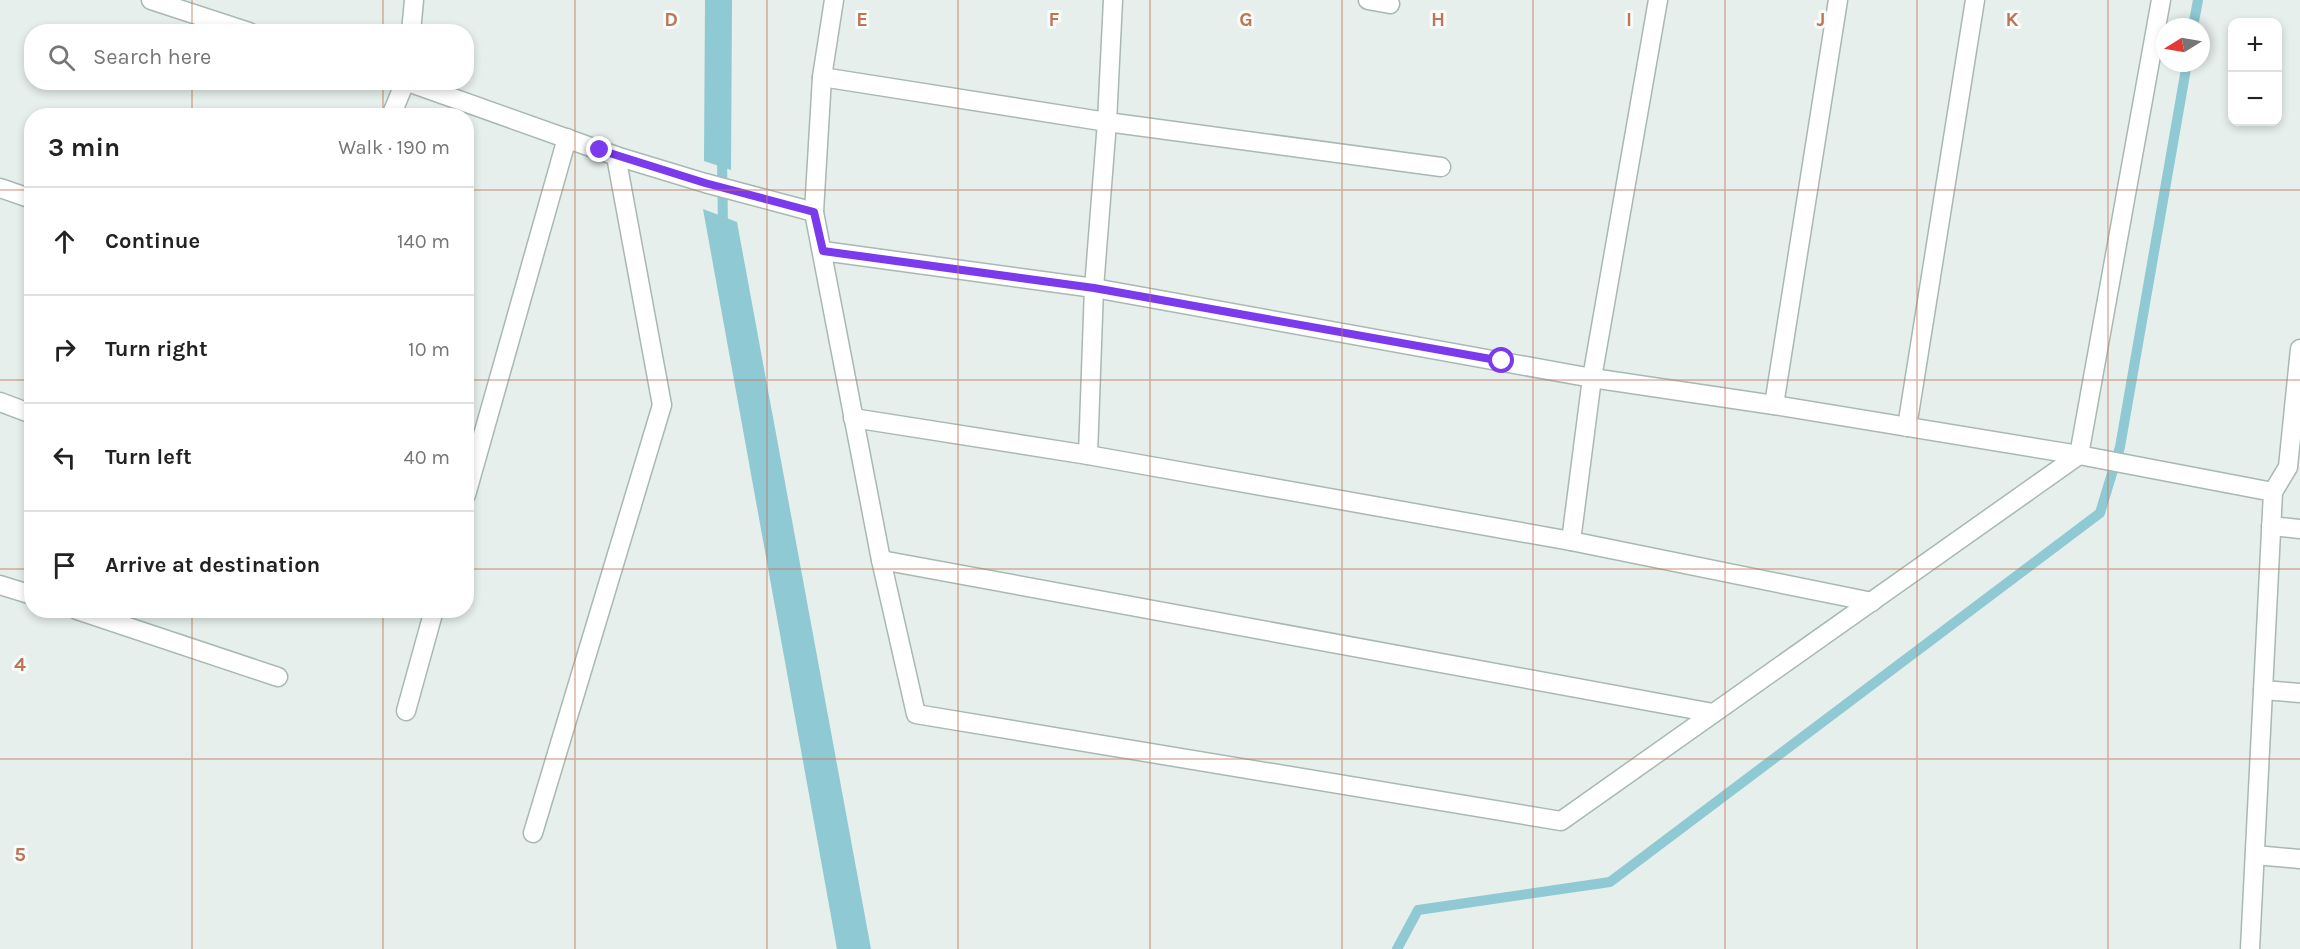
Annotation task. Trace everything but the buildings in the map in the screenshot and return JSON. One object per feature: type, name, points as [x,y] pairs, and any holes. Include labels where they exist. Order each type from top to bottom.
[{"type":"street","points":[[151,0],[224,24]]},
{"type":"street","points":[[412,24],[414,0]]},
{"type":"street","points":[[834,0],[822,77],[814,212],[881,560],[916,714],[1561,821],[2079,455],[2161,0]]},
{"type":"street","points":[[1088,455],[1094,288],[1107,122],[1113,0]]},
{"type":"street","points":[[1368,0],[1390,4]]},
{"type":"street","points":[[1571,541],[1592,378],[1659,0]]},
{"type":"street","points":[[1774,405],[1838,0]]},
{"type":"street","points":[[1907,427],[1975,0]]},
{"type":"street","points":[[822,77],[1107,122],[1441,167]]},
{"type":"street","points":[[395,108],[403,90]]},
{"type":"street","points":[[430,90],[616,156],[814,212]]},
{"type":"street","points":[[474,467],[567,138]]},
{"type":"street","points":[[533,833],[662,405],[616,156]]},
{"type":"street","points":[[0,188],[24,196]]},
{"type":"street","points":[[823,251],[1094,288],[1592,378],[2079,455],[2272,492]]},
{"type":"street","points":[[2250,949],[2272,492],[2288,467],[2299,360]]},
{"type":"street","points":[[0,402],[24,411]]},
{"type":"street","points":[[853,418],[1088,455],[1571,541],[1872,602]]},
{"type":"street","points":[[2271,526],[2300,529]]},
{"type":"street","points":[[881,560],[1713,713]]},
{"type":"street","points":[[0,585],[24,592]]},
{"type":"street","points":[[101,618],[278,677]]},
{"type":"street","points":[[406,711],[432,618]]},
{"type":"street","points":[[2263,690],[2300,693]]},
{"type":"street","points":[[2254,855],[2300,859]]},
{"type":"water","points":[[705,0],[732,0],[731,170],[704,161]]},
{"type":"water","points":[[703,209],[737,222],[871,949],[837,949]]},
{"type":"waterway","points":[[2195,18],[2198,0]]},
{"type":"waterway","points":[[1397,949],[1418,910],[1610,882],[2100,513],[2120,447],[2185,72]]},
{"type":"waterway","points":[[722,153],[723,231]]},
{"type":"route","points":[[600,150],[705,183],[814,212],[823,251],[1094,288],[1502,361]]}]
